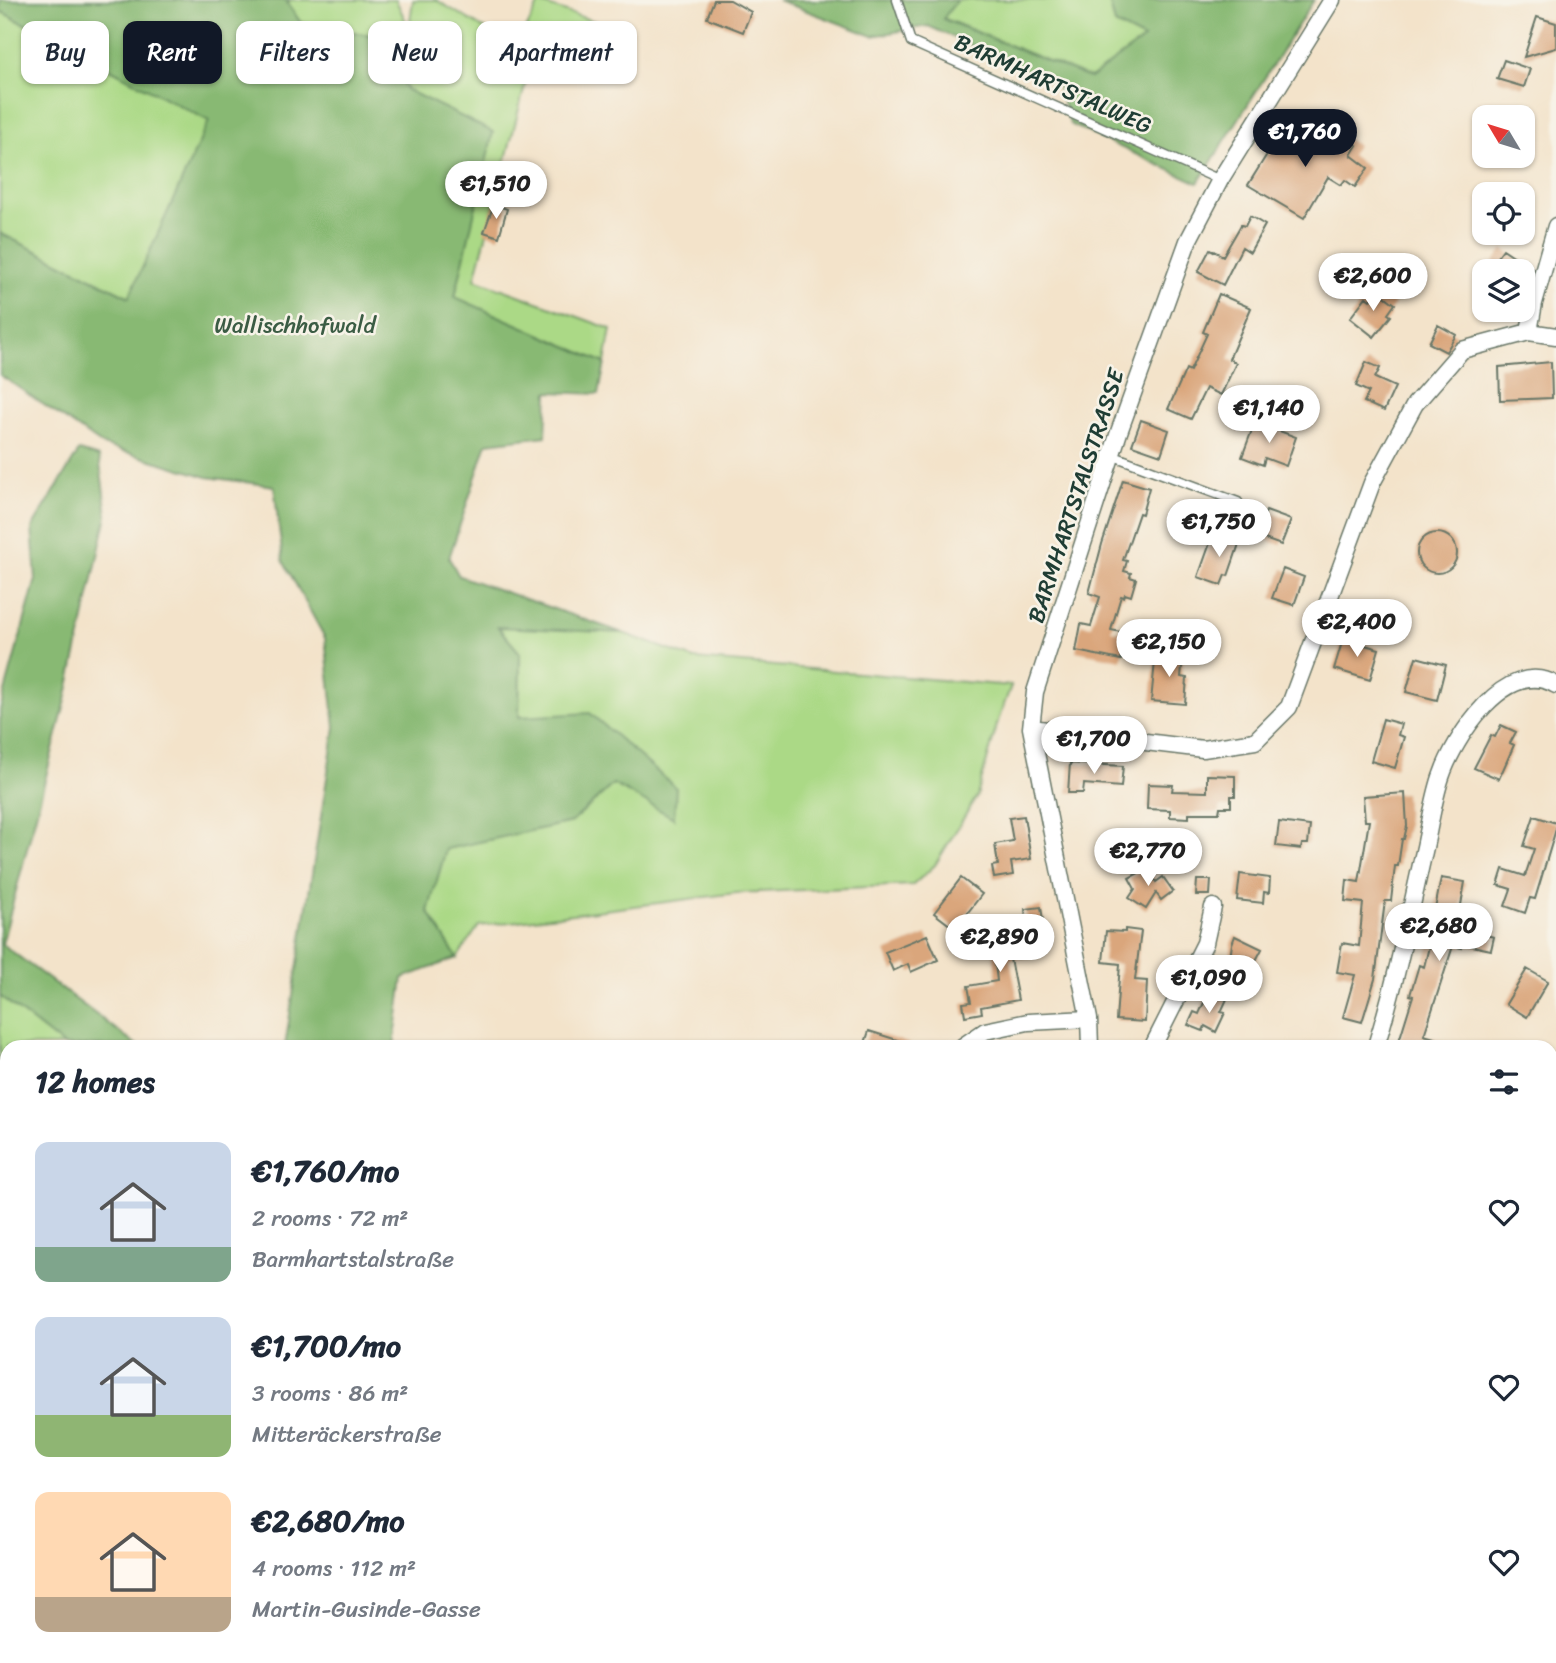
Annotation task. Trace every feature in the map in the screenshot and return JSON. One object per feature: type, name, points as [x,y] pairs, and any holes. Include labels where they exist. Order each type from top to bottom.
[{"type":"street","name":"BARMHARTSTALSTRASSE","points":[[1090,1040],[1089,1019],[1031,728],[1035,692],[1111,455],[1188,241],[1220,180],[1332,0]]},
{"type":"street","points":[[1529,332],[1534,303],[1556,226]]},
{"type":"street","points":[[1031,728],[1203,749],[1255,741],[1289,707],[1371,483],[1415,404],[1462,350],[1529,332],[1556,336]]},
{"type":"street","points":[[1378,1040],[1393,989],[1441,776],[1466,729],[1487,701],[1513,683],[1537,680],[1555,684]]},
{"type":"street","points":[[1156,1040],[1205,943],[1213,907]]},
{"type":"street","points":[[972,1040],[985,1031],[1028,1022],[1089,1019]]},
{"type":"lane","name":"BARMHARTSTALWEG","points":[[897,0],[911,42],[1220,180]]},
{"type":"lane","points":[[1111,455],[1238,502]]},
{"type":"green space","name":"Wallischhofwald","points":[[0,0],[290,0],[287,3],[300,21],[236,21],[236,84],[354,84],[354,32],[368,35],[368,84],[403,84],[407,90],[493,132],[455,297],[605,363],[599,394],[548,392],[546,436],[487,443],[449,558],[459,576],[623,633],[498,627],[520,653],[519,717],[590,713],[676,788],[674,818],[613,784],[572,822],[446,849],[428,911],[457,958],[403,978],[395,1040],[286,1040],[335,727],[325,638],[283,561],[274,486],[207,477],[103,445],[0,375],[0,233],[129,297],[209,121],[139,84],[222,84],[222,21],[123,21],[123,76],[109,68],[109,21],[21,22],[0,11]]},
{"type":"green space","points":[[290,0],[396,0],[406,21],[368,21],[368,35],[354,32],[354,21],[300,21],[287,3]]},
{"type":"green space","points":[[413,0],[436,0],[476,24],[476,84],[525,84],[475,279],[611,329],[605,363],[455,297],[492,132],[407,90],[403,84],[462,84],[462,21],[410,21]]},
{"type":"green space","points":[[778,0],[957,0],[943,19],[1090,78],[1144,39],[1115,24],[1109,0],[1314,0],[1198,183],[1070,124],[1057,84],[928,26],[873,36]]},
{"type":"green space","points":[[957,0],[1109,0],[1115,24],[1145,39],[1090,78],[943,18]]},
{"type":"green space","points":[[539,3],[594,21],[530,21]]},
{"type":"green space","points":[[0,11],[21,22],[21,84],[109,84],[109,68],[123,75],[123,84],[139,84],[210,121],[130,297],[0,233]]},
{"type":"green space","points":[[79,451],[99,457],[107,515],[66,700],[2,944],[130,1040],[56,1040],[0,996],[0,710],[36,579],[32,528]]},
{"type":"green space","points":[[497,626],[623,633],[694,659],[1011,686],[977,796],[935,865],[913,885],[736,893],[479,926],[457,958],[428,911],[446,849],[572,822],[613,784],[674,817],[519,717],[520,653]]},
{"type":"green space","points":[[0,996],[56,1040],[0,1040]]},
{"type":"building","points":[[714,0],[730,0],[751,12],[743,32],[707,18]]},
{"type":"building","points":[[1537,17],[1556,23],[1556,48],[1524,57]]},
{"type":"building","points":[[1504,60],[1530,69],[1524,87],[1497,79]]},
{"type":"building","points":[[1277,125],[1313,148],[1327,127],[1357,145],[1351,155],[1368,168],[1355,187],[1345,180],[1341,185],[1328,177],[1304,218],[1248,185],[1274,143],[1268,140]]},
{"type":"building","points":[[494,204],[507,209],[499,237],[484,232]]},
{"type":"building","points":[[1250,216],[1265,225],[1250,252],[1242,247],[1223,285],[1198,272],[1210,249],[1223,256],[1241,225],[1245,226]]},
{"type":"building","points":[[1503,249],[1518,259],[1496,259]]},
{"type":"building","points":[[1378,291],[1395,304],[1388,314],[1391,316],[1374,337],[1350,318],[1366,297],[1370,300]]},
{"type":"building","points":[[1219,294],[1251,308],[1229,359],[1236,363],[1221,395],[1206,388],[1191,419],[1168,409],[1186,369],[1190,371],[1207,334],[1203,332]]},
{"type":"building","points":[[1438,325],[1456,335],[1446,352],[1429,343]]},
{"type":"building","points":[[1366,362],[1380,368],[1375,378],[1395,387],[1384,411],[1364,402],[1369,392],[1356,386]]},
{"type":"building","points":[[1551,362],[1552,398],[1500,400],[1499,367]]},
{"type":"building","points":[[1141,420],[1169,430],[1161,455],[1132,445]]},
{"type":"building","points":[[1255,422],[1296,437],[1286,466],[1265,458],[1263,465],[1242,457]]},
{"type":"building","points":[[1123,480],[1149,488],[1142,514],[1139,513],[1123,560],[1127,561],[1124,571],[1131,573],[1130,577],[1136,579],[1131,596],[1121,596],[1111,630],[1126,633],[1121,660],[1076,651],[1081,624],[1091,626],[1100,597],[1089,593]]},
{"type":"building","points":[[1266,511],[1291,520],[1281,545],[1256,536]]},
{"type":"building","points":[[1214,532],[1240,541],[1228,576],[1225,575],[1221,585],[1198,577]]},
{"type":"building","points":[[1437,533],[1445,534],[1451,539],[1456,545],[1456,561],[1451,567],[1445,572],[1437,573],[1429,572],[1423,567],[1418,561],[1417,553],[1418,545],[1423,539],[1429,534]]},
{"type":"building","points":[[1283,569],[1304,577],[1294,605],[1272,598]]},
{"type":"building","points":[[1343,639],[1379,649],[1370,680],[1334,669]]},
{"type":"building","points":[[1156,652],[1183,655],[1181,677],[1187,678],[1185,704],[1151,701]]},
{"type":"building","points":[[1416,657],[1446,665],[1437,700],[1406,692]]},
{"type":"building","points":[[1383,719],[1401,724],[1398,735],[1404,737],[1395,768],[1371,761]]},
{"type":"building","points":[[1501,725],[1516,732],[1510,743],[1514,745],[1499,779],[1474,768],[1491,735],[1495,737]]},
{"type":"building","points":[[1070,763],[1123,766],[1121,787],[1084,784],[1083,793],[1068,793]]},
{"type":"building","points":[[1207,775],[1235,776],[1235,796],[1231,796],[1231,807],[1220,807],[1219,813],[1189,813],[1189,818],[1170,817],[1170,810],[1147,809],[1148,784],[1173,785],[1172,791],[1207,792]]},
{"type":"building","points":[[1405,793],[1407,826],[1398,866],[1395,866],[1391,901],[1385,901],[1375,979],[1362,1022],[1343,1017],[1355,975],[1337,972],[1342,943],[1359,946],[1363,903],[1345,901],[1347,880],[1359,882],[1369,821],[1365,821],[1363,796]]},
{"type":"building","points":[[1024,816],[1031,859],[1011,862],[1013,875],[994,878],[992,866],[998,865],[995,844],[1013,841],[1009,818]]},
{"type":"building","points":[[1534,816],[1556,823],[1556,829],[1535,899],[1530,898],[1525,913],[1505,906],[1511,889],[1498,885],[1503,869],[1525,876],[1534,849],[1524,846]]},
{"type":"building","points":[[1279,822],[1310,826],[1308,844],[1302,844],[1301,849],[1276,846]]},
{"type":"building","points":[[1148,868],[1156,882],[1163,877],[1173,891],[1161,900],[1156,893],[1146,909],[1129,898],[1135,889],[1129,878]]},
{"type":"building","points":[[1240,874],[1270,878],[1269,893],[1264,892],[1263,903],[1237,900]]},
{"type":"building","points":[[961,878],[982,894],[955,929],[934,913]]},
{"type":"building","points":[[1441,878],[1465,882],[1457,928],[1494,937],[1491,950],[1463,944],[1462,948],[1453,946],[1424,1035],[1441,1040],[1399,1040],[1419,965],[1424,967],[1438,910],[1435,909]]},
{"type":"building","points":[[1197,880],[1211,880],[1210,895],[1196,895]]},
{"type":"building","points":[[1041,907],[1044,927],[1027,929],[1025,909]]},
{"type":"building","points":[[1125,929],[1141,931],[1135,980],[1147,981],[1145,1022],[1116,1020],[1120,964],[1103,962],[1106,931],[1125,932]]},
{"type":"building","points":[[1027,930],[1030,957],[1010,959],[1018,1000],[981,1007],[982,1013],[965,1016],[963,1003],[971,1002],[968,986],[997,981],[992,938],[1003,936],[1003,933]]},
{"type":"building","points":[[927,935],[938,960],[911,972],[908,964],[893,971],[885,952]]},
{"type":"building","points":[[1235,936],[1262,949],[1252,968],[1257,971],[1251,985],[1228,974]]},
{"type":"building","points":[[1527,969],[1548,981],[1527,1017],[1506,1004]]},
{"type":"building","points":[[1206,998],[1227,999],[1221,1012],[1225,1013],[1216,1032],[1205,1026],[1203,1031],[1188,1025],[1194,1012],[1199,1014]]},
{"type":"building","points":[[869,1031],[897,1040],[866,1040]]}]
